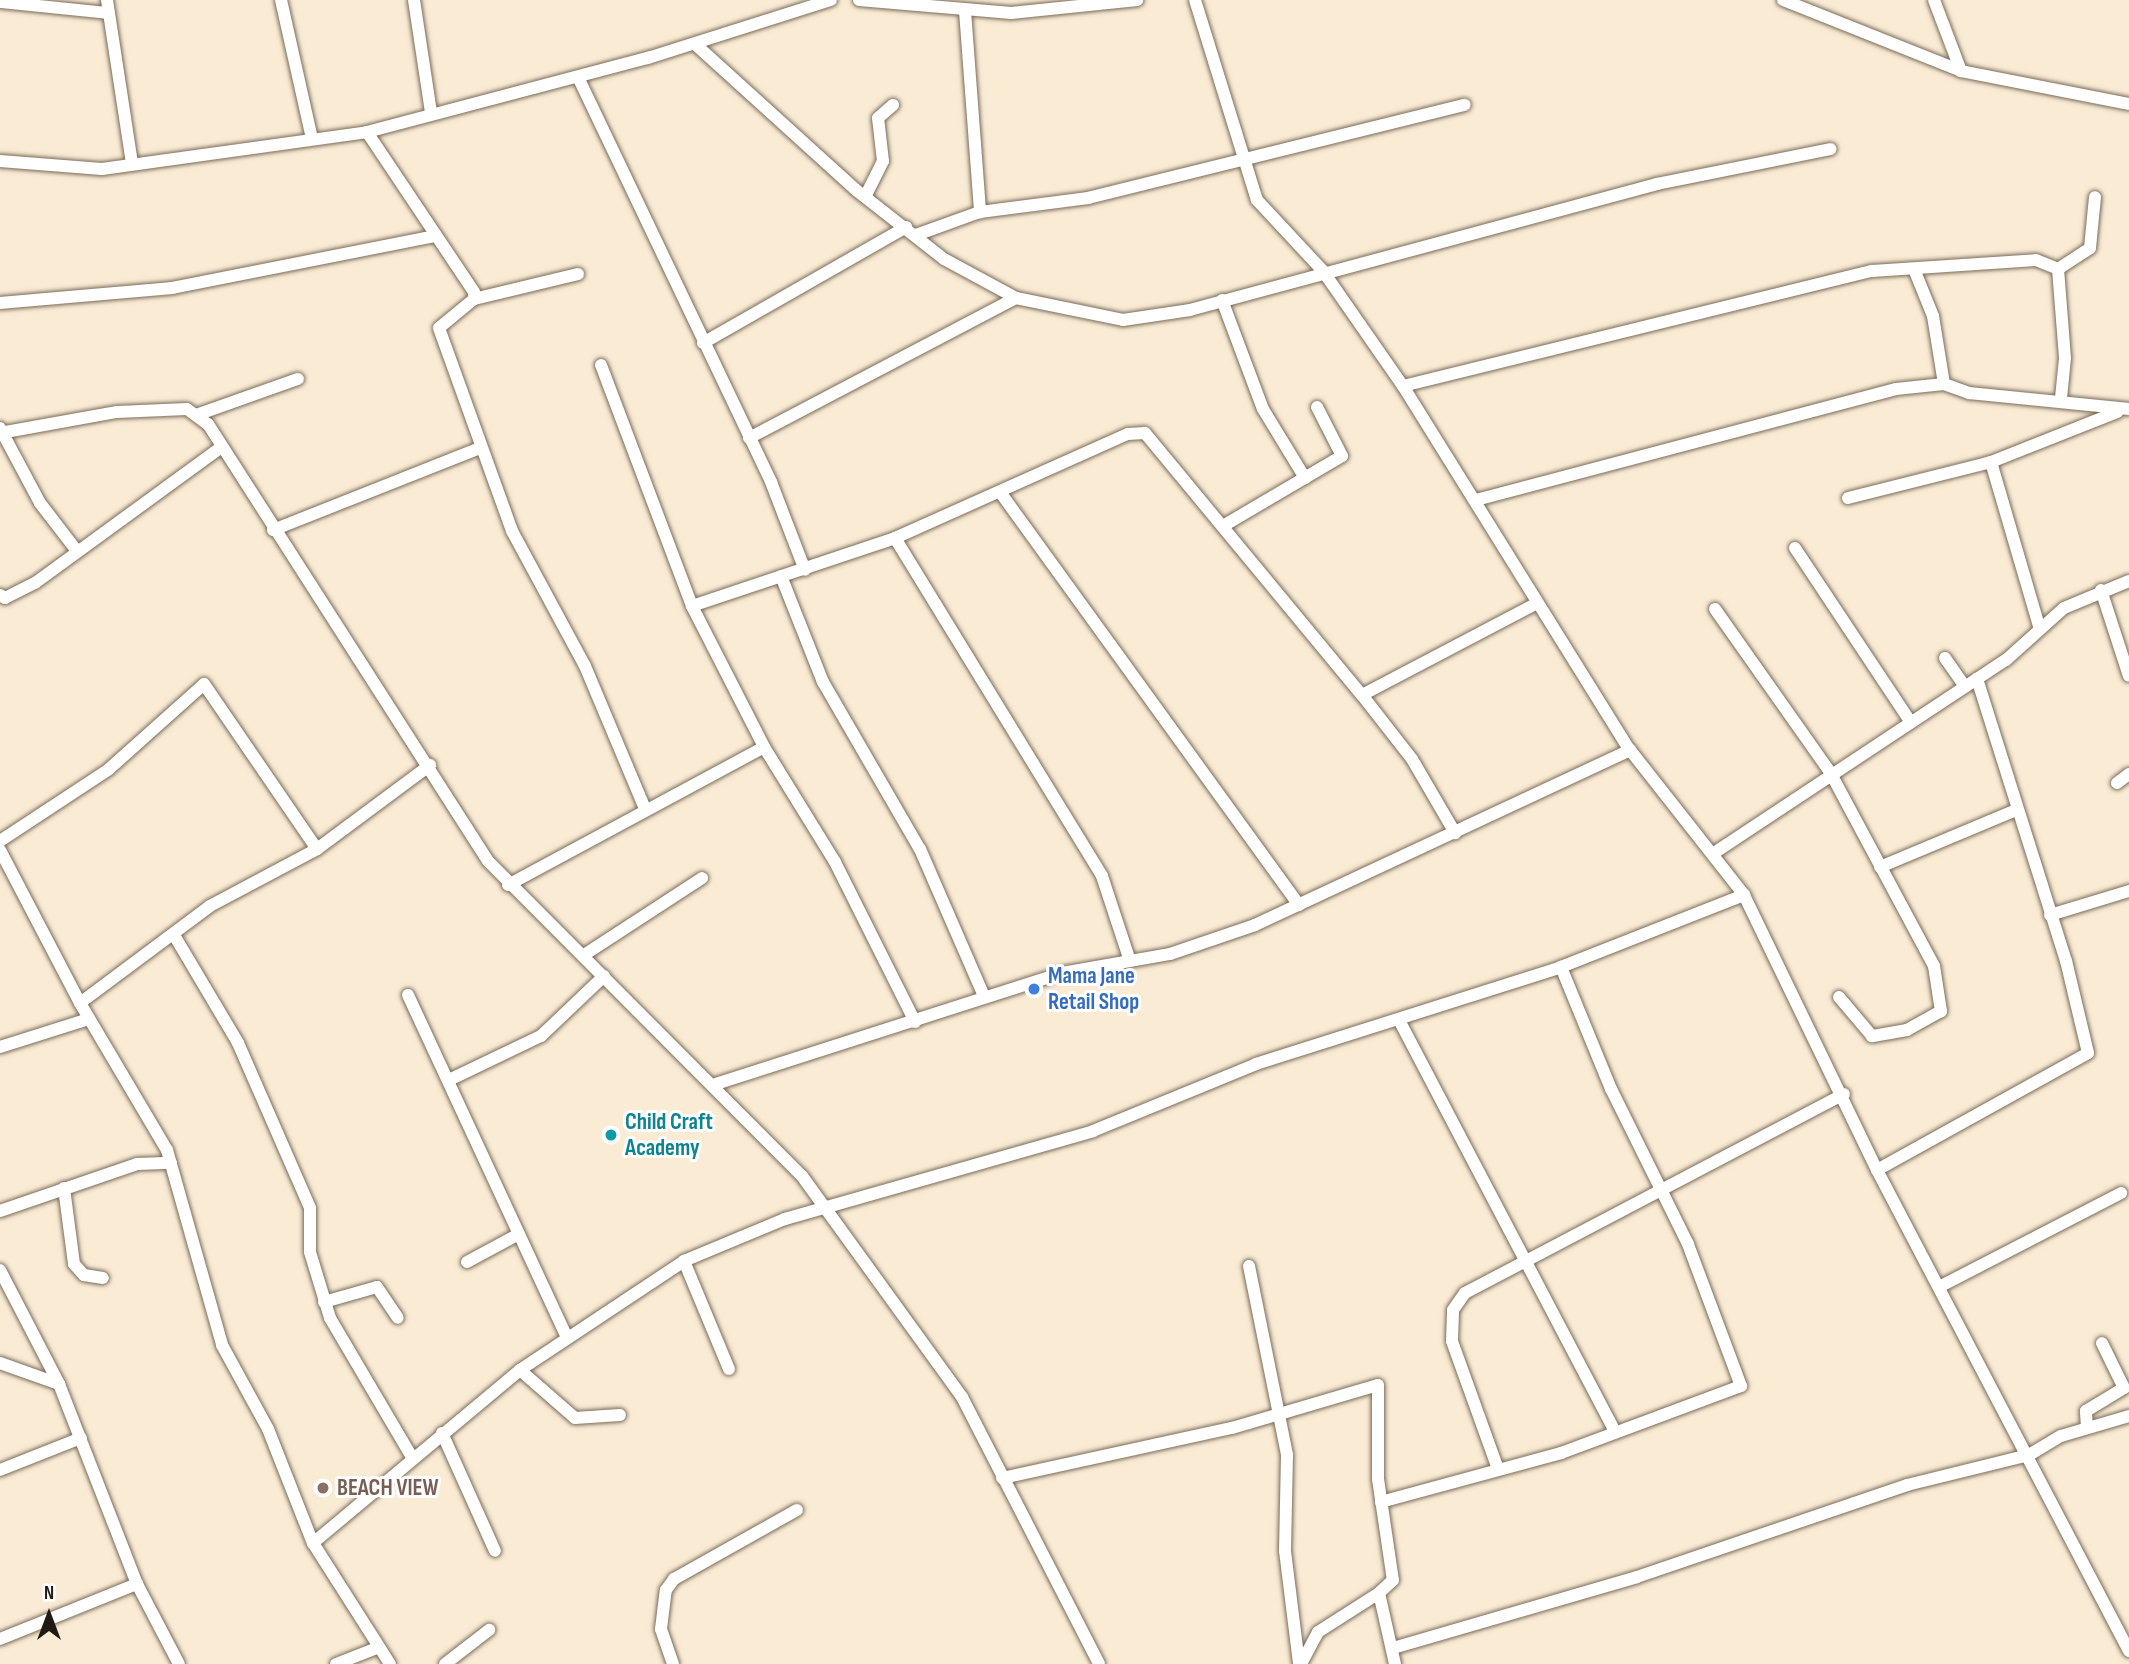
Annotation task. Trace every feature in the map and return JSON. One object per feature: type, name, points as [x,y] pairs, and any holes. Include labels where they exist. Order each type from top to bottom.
[{"type":"street","points":[[281,0],[312,139]]},
{"type":"street","points":[[414,0],[430,112]]},
{"type":"street","points":[[0,161],[63,169],[132,163],[367,132],[430,112],[578,77],[695,44],[831,0]]},
{"type":"street","points":[[859,0],[965,11],[1137,0]]},
{"type":"street","points":[[1195,0],[1215,52],[1243,161],[1272,223],[1323,271],[1403,386],[1630,750],[1714,853],[1744,895],[1844,1094],[1877,1170],[2029,1455],[2129,1651]]},
{"type":"street","points":[[1783,0],[1816,5],[1961,71],[2129,104]]},
{"type":"street","points":[[1934,0],[1961,71]]},
{"type":"street","points":[[0,2],[107,6],[132,163]]},
{"type":"street","points":[[965,11],[980,212]]},
{"type":"street","points":[[695,44],[865,197],[911,231],[1016,298],[1123,320],[1222,300],[1657,184],[1829,149]]},
{"type":"street","points":[[578,77],[749,439],[805,570]]},
{"type":"street","points":[[865,197],[883,161],[878,118],[893,105]]},
{"type":"street","points":[[703,343],[911,231],[980,212],[1088,198],[1465,105]]},
{"type":"street","points":[[367,132],[474,299]]},
{"type":"street","points":[[2058,269],[2090,248],[2095,197]]},
{"type":"street","points":[[0,303],[172,288],[435,236]]},
{"type":"street","points":[[1403,386],[1872,271],[2036,260],[2058,269]]},
{"type":"street","points":[[1914,269],[1933,316],[1944,384]]},
{"type":"street","points":[[2058,269],[2065,358],[2061,398]]},
{"type":"street","points":[[578,274],[474,299],[439,328],[512,531],[584,666],[645,809]]},
{"type":"street","points":[[749,439],[1016,298]]},
{"type":"street","points":[[1222,300],[1264,409],[1306,478]]},
{"type":"street","points":[[601,365],[692,606],[764,747],[835,862],[915,1023]]},
{"type":"street","points":[[199,414],[298,379]]},
{"type":"street","points":[[1476,500],[1731,436],[1820,405],[1944,384],[1981,395],[2061,398],[2123,410]]},
{"type":"street","points":[[1223,527],[1342,456],[1317,407]]},
{"type":"street","points":[[0,433],[117,412],[187,409],[199,414],[219,449],[508,885],[584,954],[716,1084],[802,1176],[822,1208],[961,1397],[1099,1664]]},
{"type":"street","points":[[1848,498],[1991,462],[2123,410]]},
{"type":"street","points":[[0,428],[0,433],[77,551]]},
{"type":"street","points":[[692,606],[895,538],[1128,434],[1145,433],[1362,695],[1412,760],[1455,833]]},
{"type":"street","points":[[274,530],[480,448]]},
{"type":"street","points":[[0,595],[5,598],[35,583],[219,449]]},
{"type":"street","points":[[1991,462],[2039,626]]},
{"type":"street","points":[[1000,492],[1299,905]]},
{"type":"street","points":[[895,538],[1102,876],[1130,961]]},
{"type":"street","points":[[1795,548],[1910,720]]},
{"type":"street","points":[[781,576],[823,682],[920,849],[984,996]]},
{"type":"street","points":[[1714,853],[1829,772],[1977,679],[2039,626],[2101,590],[2129,581]]},
{"type":"street","points":[[2101,590],[2129,676]]},
{"type":"street","points":[[1362,695],[1536,603]]},
{"type":"street","points":[[1715,608],[1829,772],[1934,966],[1941,1011],[1907,1030],[1872,1036],[1839,998]]},
{"type":"street","points":[[1945,658],[1965,687]]},
{"type":"street","points":[[1877,1170],[2088,1053],[2050,915],[2014,811],[1977,679]]},
{"type":"street","points":[[0,841],[109,769],[204,684],[317,849]]},
{"type":"street","points":[[508,885],[764,747]]},
{"type":"street","points":[[716,1084],[915,1023],[984,996],[1170,954],[1299,905],[1630,750]]},
{"type":"street","points":[[80,1003],[174,936],[210,906],[317,849],[430,765]]},
{"type":"street","points":[[2117,783],[2129,774]]},
{"type":"street","points":[[1880,867],[2014,811]]},
{"type":"street","points":[[0,850],[80,1003],[171,1163],[222,1345],[268,1429],[313,1543],[377,1648],[390,1664]]},
{"type":"street","points":[[584,954],[702,878]]},
{"type":"street","points":[[2050,915],[2129,891]]},
{"type":"street","points":[[313,1543],[412,1457],[520,1370],[566,1336],[684,1261],[822,1208],[1093,1130],[1256,1064],[1561,967],[1744,895]]},
{"type":"street","points":[[174,936],[239,1043],[310,1208],[310,1252],[324,1302],[412,1457]]},
{"type":"street","points":[[1381,1502],[1498,1469],[1741,1386],[1688,1244],[1660,1191],[1561,967]]},
{"type":"street","points":[[449,1080],[541,1036],[604,976]]},
{"type":"street","points":[[408,995],[566,1336]]},
{"type":"street","points":[[0,1047],[89,1019]]},
{"type":"street","points":[[1399,1020],[1614,1430]]},
{"type":"street","points":[[1498,1469],[1450,1324],[1465,1293],[1844,1094]]},
{"type":"street","points":[[0,1211],[137,1164],[171,1163]]},
{"type":"street","points":[[64,1188],[74,1264],[84,1275],[103,1278]]},
{"type":"street","points":[[1939,1287],[2121,1194]]},
{"type":"street","points":[[467,1262],[519,1234]]},
{"type":"street","points":[[684,1261],[729,1369]]},
{"type":"street","points":[[1249,1266],[1279,1415],[1300,1664]]},
{"type":"street","points":[[0,1270],[58,1384],[136,1584],[179,1664]]},
{"type":"street","points":[[324,1302],[377,1287],[398,1318]]},
{"type":"street","points":[[2087,1427],[2087,1411],[2124,1388],[2102,1343]]},
{"type":"street","points":[[0,1363],[58,1384]]},
{"type":"street","points":[[520,1370],[575,1418],[620,1415]]},
{"type":"street","points":[[1002,1478],[1279,1415],[1378,1385],[1381,1502],[1393,1580],[1379,1593],[1318,1632],[1300,1664]]},
{"type":"street","points":[[1393,1648],[1637,1577],[1907,1485],[2029,1455],[2087,1427],[2129,1416]]},
{"type":"street","points":[[442,1433],[495,1551]]},
{"type":"street","points":[[0,1470],[81,1438]]},
{"type":"street","points":[[673,1664],[661,1629],[666,1590],[674,1579],[797,1510]]},
{"type":"street","points":[[0,1639],[136,1584]]},
{"type":"street","points":[[1379,1593],[1395,1664]]},
{"type":"street","points":[[444,1664],[489,1630]]},
{"type":"street","points":[[336,1664],[377,1648]]},
{"type":"place","name":"Mama Jane Retail Shop","points":[[1034,989]]},
{"type":"place","name":"Child Craft Academy","points":[[611,1135]]},
{"type":"place","name":"BEACH VIEW","points":[[323,1488]]}]
